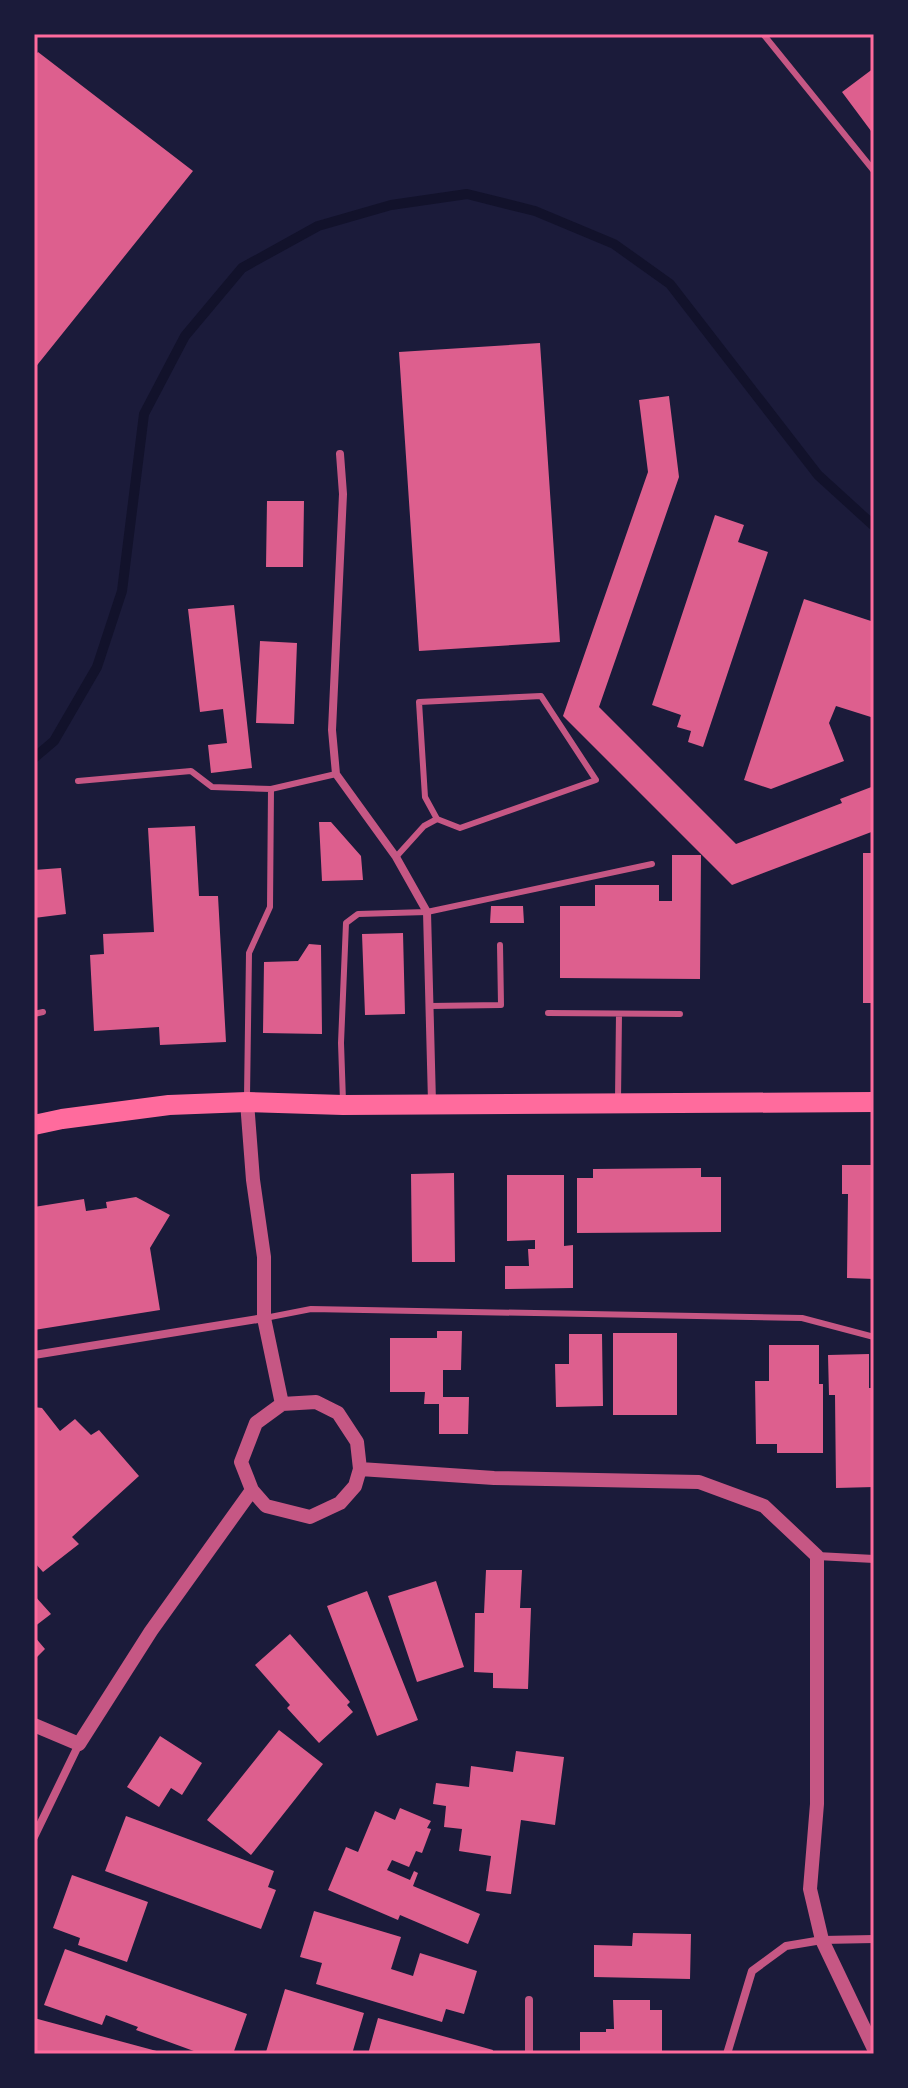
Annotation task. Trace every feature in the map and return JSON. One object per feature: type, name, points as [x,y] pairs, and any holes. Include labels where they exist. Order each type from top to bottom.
[{"type":"main road","points":[[34,1125],[169,1105],[247,1102],[343,1105],[874,1102]]},
{"type":"street","points":[[340,454],[343,494],[332,730],[336,774],[396,857],[427,912],[432,1103]]},
{"type":"street","points":[[247,1102],[253,1180],[264,1257],[264,1318],[282,1404]]},
{"type":"street","points":[[34,1355],[264,1318]]},
{"type":"street","points":[[316,1402],[338,1413],[357,1442],[360,1469],[355,1486],[340,1503],[310,1517],[266,1506],[252,1490],[241,1462],[256,1423],[282,1404],[316,1402]]},
{"type":"street","points":[[360,1469],[494,1478],[699,1482],[764,1506],[817,1556],[874,1559]]},
{"type":"street","points":[[34,1837],[79,1744],[151,1631],[252,1490]]},
{"type":"street","points":[[817,1556],[817,1804],[810,1889],[822,1940],[874,2049]]},
{"type":"street","points":[[34,1725],[79,1744]]},
{"type":"street","points":[[727,2054],[752,1971],[786,1946],[822,1940],[874,1939]]},
{"type":"street","points":[[529,2000],[529,2054]]},
{"type":"lane","points":[[763,34],[874,171]]},
{"type":"lane","points":[[396,857],[424,826],[437,819],[460,828],[596,780],[541,696],[419,702],[425,797],[437,819]]},
{"type":"lane","points":[[78,781],[191,771],[212,787],[271,789],[336,774]]},
{"type":"lane","points":[[247,1102],[249,953],[270,907],[271,789]]},
{"type":"lane","points":[[343,1105],[341,1043],[346,923],[358,914],[427,912],[652,864]]},
{"type":"lane","points":[[430,1006],[501,1005],[500,945]]},
{"type":"lane","points":[[34,1014],[43,1012]]},
{"type":"lane","points":[[548,1013],[680,1014]]},
{"type":"lane","points":[[618,1103],[619,1014]]},
{"type":"lane","points":[[264,1318],[311,1309],[802,1318],[874,1337]]},
{"type":"building","points":[[38,52],[193,171],[34,369],[34,57]]},
{"type":"building","points":[[874,68],[874,135],[842,92]]},
{"type":"building","points":[[540,343],[560,642],[419,651],[399,352]]},
{"type":"building","points":[[669,396],[679,477],[599,707],[736,844],[842,803],[840,799],[874,786],[874,831],[732,885],[563,716],[648,472],[639,400]]},
{"type":"building","points":[[267,501],[304,501],[303,567],[266,567]]},
{"type":"building","points":[[715,515],[744,525],[738,542],[768,552],[703,747],[688,742],[691,731],[677,727],[681,715],[652,705]]},
{"type":"building","points":[[804,599],[874,622],[874,718],[836,706],[829,723],[844,761],[771,789],[744,780]]},
{"type":"building","points":[[234,605],[252,768],[211,773],[208,745],[227,743],[223,709],[200,712],[188,609]]},
{"type":"building","points":[[260,641],[297,643],[294,724],[256,723]]},
{"type":"building","points":[[319,822],[331,822],[361,856],[363,880],[322,881]]},
{"type":"building","points":[[195,826],[199,896],[218,896],[226,1042],[160,1045],[159,1027],[94,1031],[90,955],[104,954],[103,934],[154,932],[148,828]]},
{"type":"building","points":[[863,853],[874,853],[874,1003],[863,1003]]},
{"type":"building","points":[[672,855],[701,855],[700,979],[560,978],[560,906],[595,906],[595,885],[659,885],[659,901],[672,901]]},
{"type":"building","points":[[61,868],[66,914],[34,918],[34,870]]},
{"type":"building","points":[[491,906],[523,906],[524,923],[490,923]]},
{"type":"building","points":[[403,933],[405,1014],[365,1015],[362,934]]},
{"type":"building","points":[[309,944],[321,945],[322,1034],[263,1033],[264,962],[298,961]]},
{"type":"building","points":[[842,1165],[874,1165],[874,1279],[847,1278],[848,1194],[842,1194]]},
{"type":"building","points":[[701,1168],[701,1177],[721,1177],[721,1232],[577,1233],[577,1178],[593,1178],[593,1169]]},
{"type":"building","points":[[454,1173],[455,1262],[412,1262],[411,1174]]},
{"type":"building","points":[[507,1175],[564,1175],[564,1246],[573,1245],[573,1288],[505,1289],[505,1266],[529,1266],[528,1249],[535,1249],[535,1240],[507,1241]]},
{"type":"building","points":[[136,1197],[170,1215],[150,1248],[160,1310],[34,1330],[34,1207],[84,1199],[86,1211],[107,1208],[106,1202]]},
{"type":"building","points":[[437,1331],[462,1331],[461,1370],[443,1370],[443,1397],[469,1397],[468,1434],[439,1434],[439,1404],[424,1404],[425,1392],[390,1392],[390,1338],[437,1338]]},
{"type":"building","points":[[613,1333],[677,1333],[677,1415],[613,1415]]},
{"type":"building","points":[[569,1334],[602,1334],[603,1406],[556,1407],[555,1364],[569,1364]]},
{"type":"building","points":[[769,1345],[819,1345],[819,1384],[823,1384],[823,1453],[777,1453],[777,1444],[756,1444],[755,1381],[769,1381]]},
{"type":"building","points":[[869,1354],[869,1388],[874,1388],[874,1487],[836,1488],[835,1395],[829,1395],[828,1355]]},
{"type":"building","points":[[34,1407],[42,1408],[60,1431],[75,1419],[91,1435],[99,1430],[139,1476],[72,1537],[79,1544],[43,1572],[34,1562]]},
{"type":"building","points":[[486,1570],[522,1570],[520,1608],[531,1608],[528,1689],[493,1688],[493,1673],[474,1672],[475,1613],[484,1613]]},
{"type":"building","points":[[436,1581],[464,1667],[417,1682],[388,1596]]},
{"type":"building","points":[[367,1591],[418,1720],[377,1736],[327,1606]]},
{"type":"building","points":[[34,1595],[51,1614],[34,1627]]},
{"type":"building","points":[[290,1634],[350,1702],[347,1705],[353,1712],[319,1743],[287,1708],[290,1705],[255,1665]]},
{"type":"building","points":[[34,1636],[45,1649],[34,1660]]},
{"type":"building","points":[[279,1730],[323,1764],[251,1855],[207,1820]]},
{"type":"building","points":[[160,1736],[202,1763],[182,1795],[171,1788],[159,1807],[127,1787]]},
{"type":"building","points":[[516,1751],[564,1757],[555,1825],[521,1820],[511,1894],[486,1891],[491,1856],[459,1851],[462,1829],[444,1827],[446,1806],[433,1804],[436,1783],[469,1787],[471,1766],[513,1772]]},
{"type":"building","points":[[400,1808],[431,1821],[427,1828],[431,1829],[422,1853],[416,1851],[409,1867],[392,1860],[387,1870],[410,1880],[414,1871],[418,1873],[413,1886],[480,1914],[468,1944],[400,1915],[398,1920],[328,1890],[346,1847],[358,1852],[375,1811],[395,1820]]},
{"type":"building","points":[[126,1816],[274,1871],[268,1887],[276,1890],[261,1929],[105,1871]]},
{"type":"building","points":[[72,1875],[148,1902],[127,1962],[78,1945],[80,1938],[53,1928]]},
{"type":"building","points":[[314,1911],[401,1937],[391,1969],[413,1976],[420,1953],[477,1971],[464,2014],[446,2009],[442,2022],[316,1984],[322,1963],[300,1957]]},
{"type":"building","points":[[633,1933],[691,1934],[690,1979],[594,1977],[594,1945],[632,1946]]},
{"type":"building","points":[[65,1949],[247,2014],[233,2054],[202,2054],[136,2030],[138,2027],[106,2015],[102,2025],[44,2005]]},
{"type":"building","points":[[285,1989],[364,2013],[352,2054],[266,2052]]},
{"type":"building","points":[[613,2000],[650,2000],[650,2010],[662,2010],[662,2054],[580,2054],[580,2032],[614,2029]]},
{"type":"building","points":[[34,2018],[164,2053],[164,2054],[34,2054]]},
{"type":"building","points":[[378,2018],[493,2050],[492,2054],[368,2054]]},
{"type":"waterway","points":[[34,758],[54,741],[97,667],[122,591],[144,414],[185,336],[242,268],[318,226],[391,205],[467,194],[535,211],[614,244],[670,284],[818,475],[874,526]]}]
